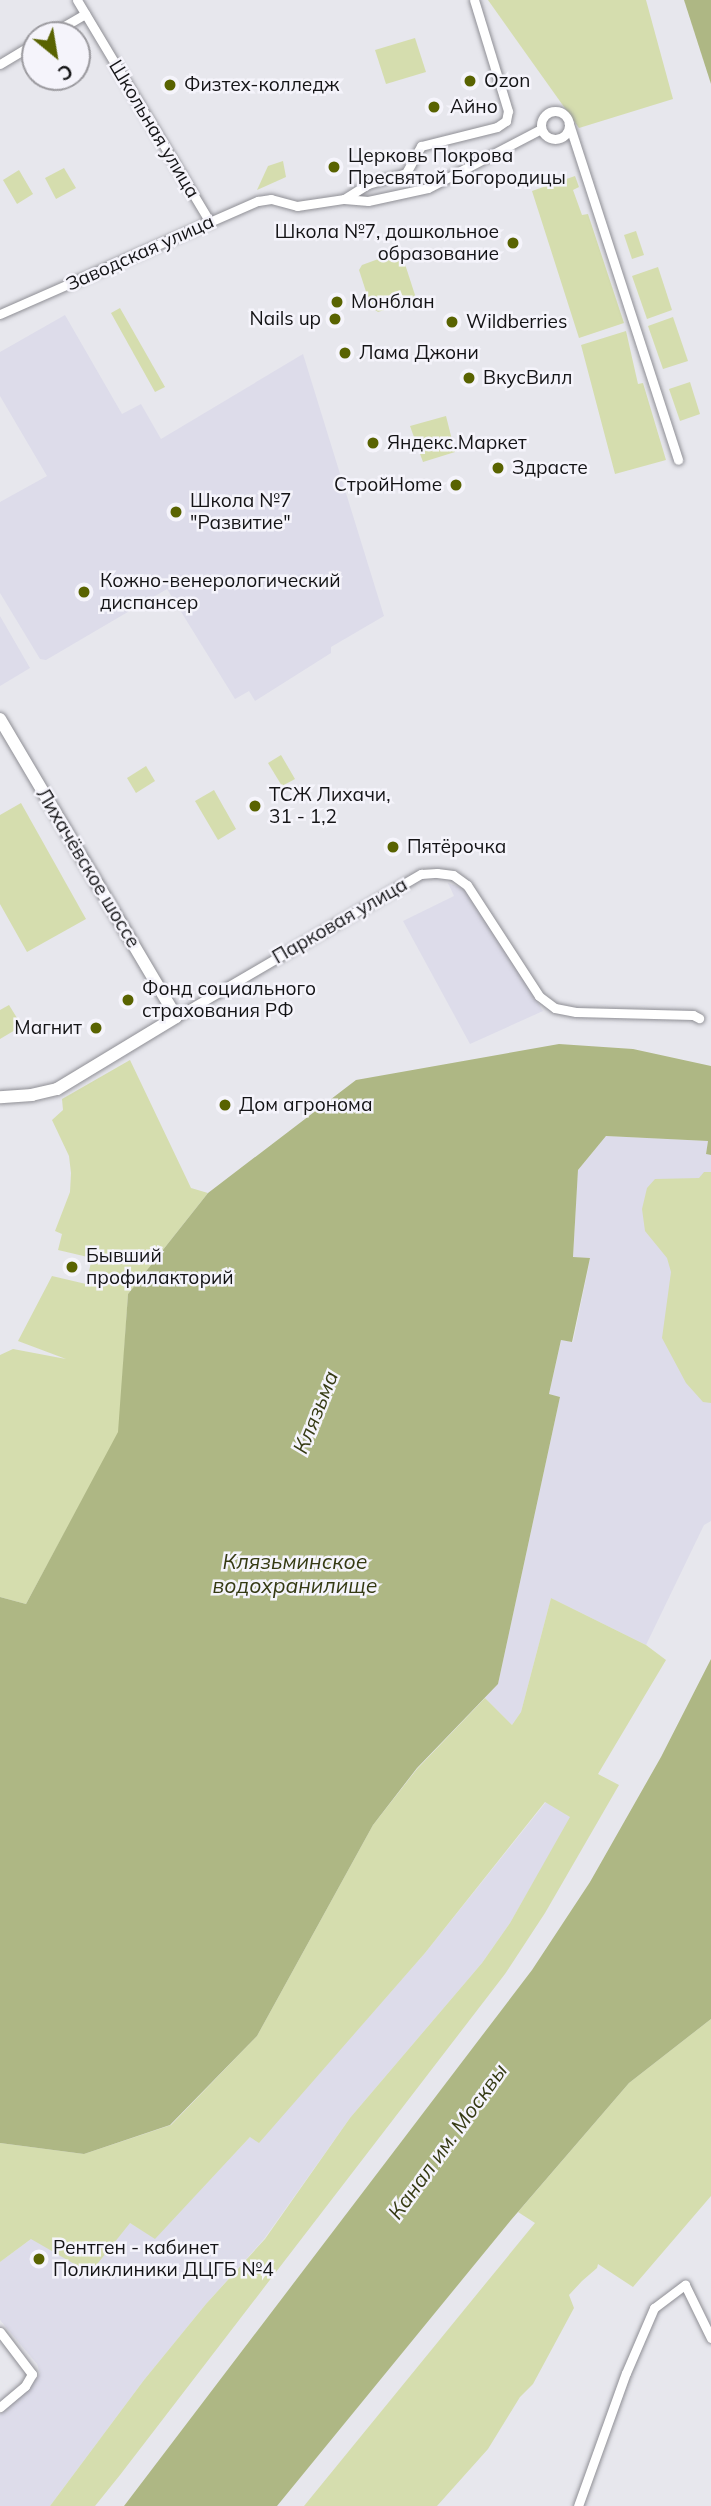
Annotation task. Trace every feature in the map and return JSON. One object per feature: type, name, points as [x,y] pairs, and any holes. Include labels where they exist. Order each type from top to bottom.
[{"type":"street","name":"Школьная улица","points":[[76,0],[211,222]]},
{"type":"street","points":[[344,199],[376,182],[406,173],[421,146],[497,127],[506,121],[508,111],[474,0]]},
{"type":"street","points":[[72,21],[85,13]]},
{"type":"street","points":[[0,64],[21,51]]},
{"type":"street","points":[[344,199],[368,201],[428,188],[541,129],[544,117],[555,111],[566,116],[678,460]]},
{"type":"street","points":[[541,129],[550,138],[559,138],[566,133],[569,124]]},
{"type":"street","name":"Заводская улица","points":[[1,312],[258,201],[271,200],[296,206],[344,199]]},
{"type":"street","name":"Лихачёвское шоссе","points":[[0,719],[176,1017]]},
{"type":"street","name":"Парковая улица","points":[[0,1097],[32,1095],[57,1089],[421,874],[453,875],[467,885],[539,996],[555,1008],[576,1012],[693,1015],[699,1018]]},
{"type":"street","points":[[578,2506],[626,2373],[654,2308],[685,2284],[711,2338]]},
{"type":"street","points":[[0,2332],[32,2374],[25,2386],[0,2407]]},
{"type":"shaded area","points":[[488,0],[646,0],[673,99],[579,128]]},
{"type":"shaded area","points":[[415,38],[426,72],[386,84],[375,50]]},
{"type":"shaded area","points":[[283,161],[286,177],[257,190],[268,166]]},
{"type":"shaded area","points":[[64,168],[76,188],[56,199],[45,178]]},
{"type":"shaded area","points":[[19,170],[33,194],[17,204],[3,180]]},
{"type":"shaded area","points":[[575,176],[579,187],[573,190],[582,215],[588,214],[624,323],[579,338],[532,191]]},
{"type":"shaded area","points":[[636,231],[644,255],[632,259],[624,235]]},
{"type":"shaded area","points":[[392,254],[403,258],[415,295],[410,302],[378,312],[371,307],[359,270],[362,265]]},
{"type":"shaded area","points":[[658,267],[672,310],[647,319],[632,276]]},
{"type":"shaded area","points":[[120,308],[165,387],[155,392],[111,313]]},
{"type":"shaded area","name":"Школа №7 \"Развитие\"","points":[[65,315],[122,414],[141,404],[161,439],[303,354],[384,616],[331,647],[331,653],[255,701],[249,691],[235,699],[167,589],[46,660],[40,659],[0,593],[0,502],[47,476],[0,396],[0,352]]},
{"type":"shaded area","points":[[673,317],[688,361],[663,369],[648,326]]},
{"type":"shaded area","points":[[626,331],[638,384],[643,383],[666,460],[615,474],[581,345]]},
{"type":"shaded area","points":[[690,382],[700,414],[680,421],[669,389]]},
{"type":"shaded area","points":[[446,416],[455,452],[423,462],[410,426]]},
{"type":"shaded area","points":[[0,616],[30,668],[0,686]]},
{"type":"shaded area","points":[[281,755],[295,779],[282,786],[268,763]]},
{"type":"shaded area","points":[[146,766],[155,781],[136,793],[127,778]]},
{"type":"shaded area","points":[[214,790],[236,829],[218,840],[195,801]]},
{"type":"shaded area","points":[[21,803],[86,919],[27,952],[0,904],[0,815]]},
{"type":"shaded area","points":[[448,883],[462,888],[474,899],[543,1011],[470,1044],[403,921],[454,896]]},
{"type":"shaded area","points":[[9,1005],[22,1026],[0,1039],[0,1010]]},
{"type":"shaded area","points":[[130,1060],[191,1188],[208,1193],[128,1294],[119,1432],[26,1604],[0,1597],[0,1355],[13,1349],[66,1359],[18,1341],[52,1276],[86,1284],[92,1258],[58,1250],[62,1234],[55,1231],[70,1192],[71,1173],[69,1156],[52,1120],[63,1110],[62,1099]]},
{"type":"shaded area","points":[[606,1136],[708,1141],[706,1154],[711,1155],[711,1521],[704,1525],[646,1645],[551,1598],[521,1712],[512,1725],[485,1698],[498,1684],[560,1397],[549,1394],[561,1340],[573,1342],[590,1259],[573,1257],[578,1170]]},
{"type":"shaded area","points":[[704,1172],[711,1172],[711,1403],[703,1402],[686,1383],[662,1338],[671,1272],[667,1258],[645,1231],[642,1209],[647,1188],[655,1179],[699,1178]]},
{"type":"shaded area","points":[[551,1598],[646,1645],[666,1660],[598,1774],[619,1785],[545,1913],[505,1974],[120,2475],[95,2506],[50,2506],[144,2380],[206,2304],[265,2239],[350,2118],[482,1963],[510,1923],[570,1817],[545,1802],[425,1953],[259,2143],[250,2137],[155,2239],[130,2223],[90,2273],[31,2239],[0,2262],[0,2143],[84,2154],[171,2125],[257,2036],[373,1825],[417,1769],[485,1698],[512,1725],[521,1712]]},
{"type":"shaded area","points":[[546,1802],[571,1817],[510,1923],[482,1963],[350,2118],[264,2239],[144,2380],[50,2506],[0,2506],[0,2414],[30,2388],[40,2373],[37,2364],[0,2320],[0,2262],[31,2239],[130,2223],[155,2238],[251,2136],[259,2142],[425,1953]]},
{"type":"shaded area","points":[[711,2019],[711,2196],[633,2287],[598,2264],[569,2295],[574,2308],[533,2384],[520,2397],[488,2449],[437,2506],[304,2506],[535,2223],[518,2212],[629,2083]]},
{"type":"water","points":[[684,0],[711,0],[711,84]]},
{"type":"water","name":"Клязьминское водохранилище","points":[[559,1044],[633,1049],[711,1066],[711,1155],[706,1154],[708,1141],[606,1136],[578,1170],[573,1257],[590,1258],[572,1342],[561,1340],[549,1394],[560,1397],[498,1684],[417,1768],[373,1825],[257,2036],[170,2125],[84,2154],[0,2143],[0,1597],[26,1604],[118,1432],[128,1294],[208,1193],[356,1080]]},
{"type":"water","name":"Канал им. Москвы","points":[[711,1659],[711,2019],[629,2083],[511,2220],[277,2506],[124,2506],[532,1970],[590,1882],[661,1757]]},
{"type":"place","name":"Ozon","points":[[470,81]]},
{"type":"place","name":"Физтех-колледж","points":[[170,85]]},
{"type":"place","name":"Айно","points":[[434,107]]},
{"type":"place","name":"Церковь Покрова Пресвятой Богородицы","points":[[334,167]]},
{"type":"place","name":"Школа №7, дошкольное образование","points":[[513,243]]},
{"type":"place","name":"Монблан","points":[[337,302]]},
{"type":"place","name":"Nails up","points":[[335,319]]},
{"type":"place","name":"Wildberries","points":[[452,322]]},
{"type":"place","name":"Лама Джони","points":[[345,353]]},
{"type":"place","name":"ВкусВилл","points":[[469,378]]},
{"type":"place","name":"Яндекс.Маркет","points":[[373,443]]},
{"type":"place","name":"Здрасте","points":[[498,468]]},
{"type":"place","name":"СтройHome","points":[[456,485]]},
{"type":"place","name":"Школа №7 \"Развитие\"","points":[[176,512]]},
{"type":"place","name":"Кожно-венерологический диспансер","points":[[84,592]]},
{"type":"place","name":"ТСЖ Лихачи, 31 - 1,2","points":[[255,806]]},
{"type":"place","name":"Пятёрочка","points":[[393,847]]},
{"type":"place","name":"Фонд социального страхования РФ","points":[[128,1000]]},
{"type":"place","name":"Магнит","points":[[96,1028]]},
{"type":"place","name":"Дом агронома","points":[[225,1105]]},
{"type":"place","name":"Бывший профилакторий","points":[[72,1267]]},
{"type":"place","name":"Рентген - кабинет Поликлиники ДЦГБ №4","points":[[39,2259]]},
{"type":"water label","name":"Клязьма","points":[[315,1412]]}]
